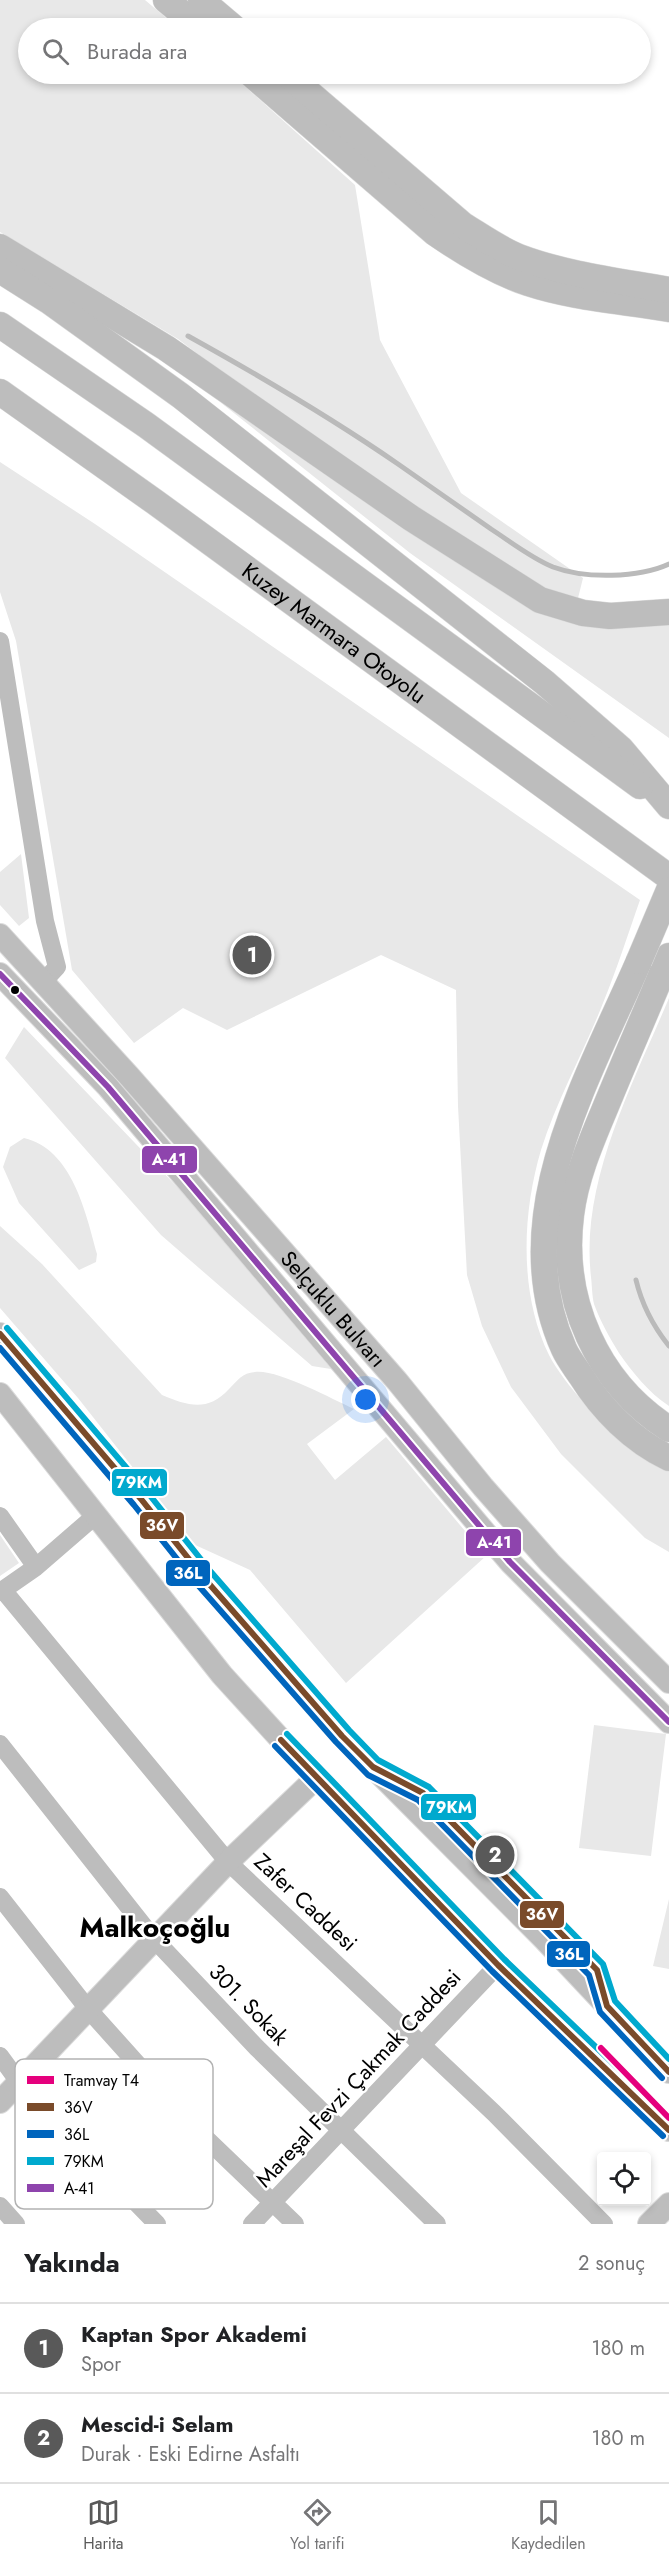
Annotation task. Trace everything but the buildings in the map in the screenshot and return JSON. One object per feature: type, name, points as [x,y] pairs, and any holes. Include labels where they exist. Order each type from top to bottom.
[{"type":"highway","points":[[166,0],[188,18]]},
{"type":"highway","points":[[201,0],[222,18]]},
{"type":"highway","points":[[263,84],[435,233],[471,257],[529,284],[591,297],[669,309]]},
{"type":"highway","points":[[299,84],[463,225],[491,243],[519,257],[582,275],[669,290]]},
{"type":"highway","points":[[0,247],[166,348],[411,519],[540,600],[560,608],[610,616],[669,612]]},
{"type":"highway","points":[[0,270],[59,308],[181,396],[544,682],[621,748],[669,806]]},
{"type":"highway","points":[[0,325],[146,425],[669,806]]},
{"type":"highway","name":"Kuzey Marmara Otoyolu","points":[[0,392],[164,508],[669,877]]},
{"type":"highway","points":[[632,850],[669,897]]},
{"type":"highway","points":[[669,890],[586,1083],[559,1153],[546,1215],[544,1270],[553,1315],[564,1349],[584,1381],[600,1404],[628,1431],[669,1458]]},
{"type":"highway","points":[[666,964],[586,1156],[571,1214],[569,1243],[576,1301],[584,1328],[596,1354],[612,1379],[629,1397],[653,1419],[669,1429]]},
{"type":"main road","name":"Selçuklu Bulvarı","points":[[0,934],[389,1372],[483,1487],[550,1563],[669,1682]]},
{"type":"main road","name":"Selçuklu Bulvarı","points":[[0,974],[108,1087],[510,1562],[669,1722]]},
{"type":"main road","points":[[0,1334],[104,1455],[204,1578],[342,1736],[544,1939],[669,2072]]},
{"type":"main road","points":[[3,1402],[96,1515],[222,1675],[316,1778],[498,1965],[669,2130]]},
{"type":"main road","points":[[41,2059],[228,1862],[316,1778]]},
{"type":"main road","points":[[0,2102],[15,2086]]},
{"type":"main road","points":[[649,2224],[669,2204]]},
{"type":"street","points":[[0,641],[45,921],[57,967],[44,981]]},
{"type":"street","points":[[2,1591],[36,1567],[96,1515]]},
{"type":"street","points":[[0,1516],[36,1567]]},
{"type":"street","name":"Zafer Caddesi","points":[[2,1591],[228,1862],[494,2114],[604,2224]]},
{"type":"street","name":"301. Sokak","points":[[0,1744],[154,1939],[257,2048],[437,2224]]},
{"type":"street","points":[[0,1898],[88,2009],[133,2059]]},
{"type":"street","name":"Mareşal Fevzi Çakmak Caddesi","points":[[252,2224],[498,1965]]},
{"type":"street","points":[[0,2056],[15,2077]]},
{"type":"street","points":[[213,2145],[295,2224]]},
{"type":"street","points":[[0,2206],[16,2224]]},
{"type":"street","points":[[142,2209],[157,2224]]},
{"type":"shaded area","points":[[0,0],[145,0],[166,18],[18,18],[18,84],[242,84],[355,185],[380,340],[461,493],[583,578],[578,598],[539,587],[507,571],[273,411],[178,339],[0,232]]},
{"type":"shaded area","points":[[220,402],[265,429],[501,590],[626,627],[669,625],[669,738],[410,553]]},
{"type":"shaded area","points":[[0,462],[95,524],[640,900],[596,1021],[555,1112],[541,1150],[530,1200],[527,1227],[528,1280],[539,1331],[549,1355],[564,1379],[620,1440],[669,1471],[669,1552],[645,1538],[561,1454],[511,1387],[482,1326],[467,1275],[458,1106],[456,990],[381,955],[227,1030],[183,1008],[134,1043],[72,970],[16,641],[0,592]]},
{"type":"shaded area","points":[[21,854],[29,918],[19,926],[0,905],[0,872]]},
{"type":"shaded area","points":[[669,998],[669,1406],[654,1395],[635,1375],[602,1323],[593,1298],[590,1241],[593,1205],[612,1134]]},
{"type":"shaded area","points":[[24,1027],[179,1189],[331,1369],[312,1366],[161,1235],[5,1058]]},
{"type":"shaded area","points":[[24,1138],[40,1144],[54,1155],[65,1169],[82,1202],[88,1220],[97,1254],[96,1262],[79,1270],[19,1203],[3,1167],[10,1147]]},
{"type":"shaded area","points":[[0,1226],[42,1264],[162,1395],[189,1404],[205,1404],[221,1396],[243,1375],[265,1372],[304,1386],[354,1409],[307,1444],[335,1480],[386,1437],[486,1556],[346,1683],[250,1570],[193,1544],[78,1398],[0,1308]]},
{"type":"shaded area","points":[[0,1535],[19,1563],[0,1576]]},
{"type":"shaded area","points":[[594,1725],[666,1734],[651,1856],[579,1848]]},
{"type":"shaded area","points":[[669,1899],[669,1969],[653,1966]]},
{"type":"waterway","points":[[188,336],[347,430],[529,554],[553,567],[580,574],[612,575],[643,572],[669,564]]},
{"type":"waterway","points":[[636,1280],[649,1315],[669,1346]]},
{"type":"tram line","name":"T4","points":[[601,2048],[669,2118]]},
{"type":"transit line","name":"A-41","points":[[0,974],[108,1087],[510,1562],[669,1722]]},
{"type":"transit line","name":"79KM","points":[[7,1328],[148,1493],[211,1572],[349,1730],[378,1760],[429,1787],[603,1964],[615,2001],[669,2059]]},
{"type":"transit line","name":"36V","points":[[0,1334],[141,1499],[204,1578],[342,1736],[373,1767],[423,1793],[597,1970],[607,2006],[669,2072]]},
{"type":"transit line","name":"36L","points":[[0,1348],[134,1505],[197,1584],[336,1742],[368,1775],[418,1800],[589,1975],[600,2012],[662,2078]]},
{"type":"transit line","name":"79KM","points":[[287,1734],[504,1959],[669,2117]]},
{"type":"transit line","name":"36V","points":[[281,1740],[498,1965],[669,2130]]},
{"type":"transit line","name":"36L","points":[[275,1746],[492,1971],[663,2136]]},
{"type":"place","name":"Kaptan Spor Akademi","points":[[252,955]]},
{"type":"place","name":"Mescid-i Selam","points":[[495,1855]]},
{"type":"district","name":"Malkoçoğlu","points":[[155,1927]]}]
